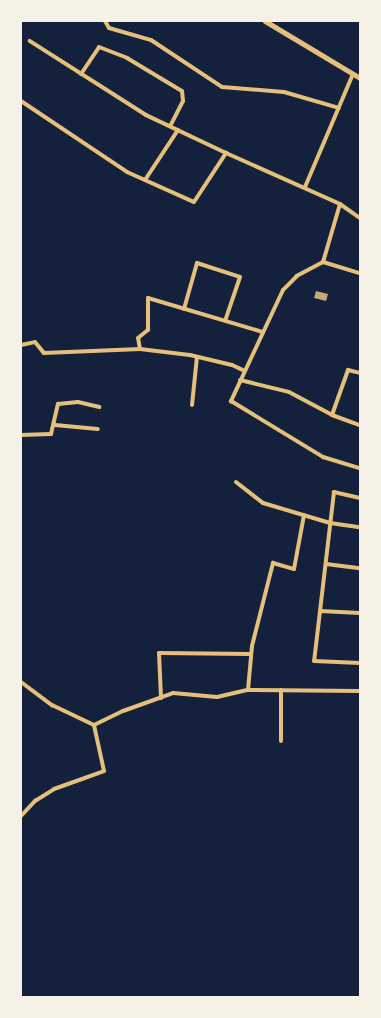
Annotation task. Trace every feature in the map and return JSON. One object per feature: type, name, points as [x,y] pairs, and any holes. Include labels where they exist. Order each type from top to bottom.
[{"type":"street","points":[[105,21],[109,28],[150,40],[222,87],[284,92],[339,108]]},
{"type":"street","points":[[265,21],[360,78]]},
{"type":"street","points":[[30,41],[146,115],[340,204],[360,218]]},
{"type":"street","points":[[81,74],[99,47],[127,58],[182,91],[183,101],[170,126]]},
{"type":"street","points":[[305,188],[353,74]]},
{"type":"street","points":[[21,101],[127,172],[194,202],[226,153]]},
{"type":"street","points":[[144,180],[178,130]]},
{"type":"street","points":[[323,262],[340,204]]},
{"type":"street","points":[[360,273],[323,262],[297,276],[283,290],[231,401],[323,457],[360,468]]},
{"type":"street","points":[[184,309],[196,263],[240,277],[226,320]]},
{"type":"street","points":[[140,349],[138,338],[148,330],[148,298],[263,332]]},
{"type":"street","points":[[21,345],[35,342],[44,353],[140,349],[197,357],[245,371]]},
{"type":"street","points":[[192,405],[197,357]]},
{"type":"street","points":[[332,415],[348,370],[360,373]]},
{"type":"street","points":[[240,380],[289,392],[332,415],[360,425]]},
{"type":"street","points":[[21,435],[50,434],[55,425],[58,404],[78,402],[99,406]]},
{"type":"street","points":[[55,425],[98,429]]},
{"type":"street","points":[[236,482],[263,502],[330,523],[360,527]]},
{"type":"street","points":[[360,498],[334,492],[314,660],[360,663]]},
{"type":"street","points":[[248,690],[251,654],[273,563],[294,569],[304,515]]},
{"type":"street","points":[[326,564],[360,568]]},
{"type":"street","points":[[320,611],[360,613]]},
{"type":"street","points":[[161,698],[159,653],[251,654]]},
{"type":"street","points":[[21,682],[52,705],[94,725],[173,694],[217,697],[248,690],[360,690]]},
{"type":"street","points":[[281,690],[281,741]]},
{"type":"street","points":[[21,816],[35,801],[54,789],[104,771],[94,725]]},
{"type":"building","points":[[316,291],[328,294],[326,301],[314,298]]}]
